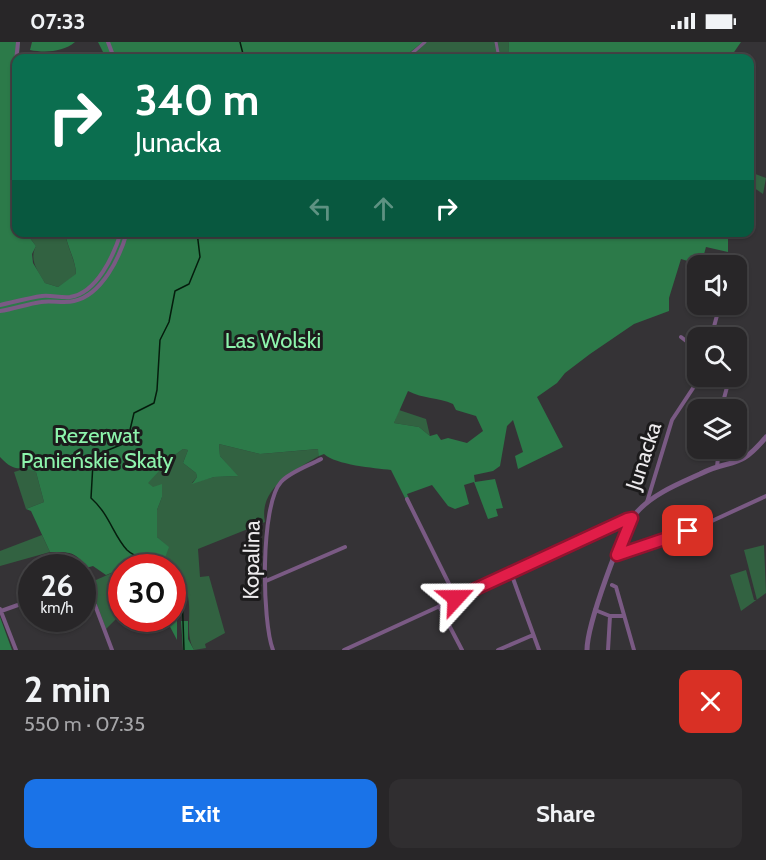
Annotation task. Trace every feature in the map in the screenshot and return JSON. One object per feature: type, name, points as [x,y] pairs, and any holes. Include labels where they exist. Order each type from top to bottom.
[{"type":"street","points":[[411,54],[425,42]]},
{"type":"street","points":[[0,305],[40,296],[67,297],[80,293],[99,276],[114,251],[119,237]]},
{"type":"street","points":[[0,311],[42,302],[71,302],[82,298],[103,280],[118,257],[125,237]]},
{"type":"street","points":[[681,336],[687,341]]},
{"type":"street","name":"Junacka","points":[[586,650],[595,610],[632,518],[647,502],[672,420],[694,387]]},
{"type":"street","points":[[647,502],[703,472],[743,460],[766,437]]},
{"type":"street","points":[[755,450],[766,444]]},
{"type":"street","name":"Kopalina","points":[[273,650],[267,629],[265,544],[270,500],[280,483],[321,459]]},
{"type":"street","points":[[717,467],[718,459]]},
{"type":"street","points":[[617,555],[700,526],[766,496]]},
{"type":"street","points":[[407,499],[456,598]]},
{"type":"street","points":[[344,650],[632,518]]},
{"type":"street","points":[[267,581],[345,547]]},
{"type":"street","points":[[511,573],[539,650]]},
{"type":"street","points":[[612,585],[616,587],[634,650]]},
{"type":"street","points":[[16,650],[1,610],[18,605]]},
{"type":"street","points":[[439,606],[462,650]]},
{"type":"street","points":[[96,608],[112,650]]},
{"type":"street","points":[[595,610],[610,616],[624,616]]},
{"type":"street","points":[[608,650],[610,616]]},
{"type":"street","points":[[498,650],[533,635]]},
{"type":"green space","name":"Las Wolski","points":[[0,42],[20,42],[19,54],[12,54],[12,237],[29,237],[36,246],[32,254],[33,263],[45,283],[58,287],[76,274],[66,237],[728,237],[728,252],[706,247],[704,255],[687,255],[687,261],[681,259],[669,298],[669,311],[634,324],[590,354],[537,397],[563,447],[518,469],[515,456],[523,452],[513,420],[507,426],[500,466],[493,471],[474,475],[475,482],[495,479],[503,508],[496,509],[498,516],[488,519],[474,482],[464,485],[469,504],[455,509],[448,506],[432,485],[407,494],[409,499],[406,500],[391,470],[337,461],[324,454],[319,456],[318,449],[260,454],[219,444],[220,456],[238,476],[214,477],[192,484],[197,477],[196,473],[183,463],[188,450],[183,449],[172,457],[157,461],[159,471],[148,483],[153,487],[162,484],[162,497],[157,510],[157,537],[169,547],[166,554],[108,554],[108,574],[106,575],[96,568],[96,554],[50,552],[31,511],[26,509],[44,502],[36,472],[10,466],[0,457]],"holes":[[[408,391],[453,404],[456,410],[476,416],[483,431],[467,443],[448,438],[441,440],[437,434],[430,436],[419,427],[394,423]]]},
{"type":"green space","points":[[32,42],[75,42],[59,50],[42,51],[30,50]]},
{"type":"green space","points":[[98,42],[423,42],[408,54],[104,54]]},
{"type":"green space","points":[[423,42],[509,42],[508,54],[408,54]]},
{"type":"green space","points":[[509,42],[741,42],[733,54],[508,54]]},
{"type":"green space","points":[[754,174],[766,178],[763,194],[754,188]]},
{"type":"green space","points":[[29,237],[66,237],[75,264],[76,275],[58,287],[45,283],[33,256],[36,246]]},
{"type":"green space","name":"Rezerwat Panieńskie Skały","points":[[59,404],[172,457],[183,449],[188,450],[183,463],[196,473],[197,477],[192,483],[214,477],[237,476],[220,456],[219,444],[260,454],[319,449],[319,456],[299,467],[273,490],[264,510],[265,522],[198,549],[200,577],[209,576],[225,633],[205,644],[206,648],[194,650],[191,643],[189,600],[186,592],[186,554],[165,554],[168,547],[157,537],[157,510],[162,497],[153,487],[158,554],[127,554]]},
{"type":"green space","points":[[399,410],[426,419],[430,436],[419,427],[394,423]]},
{"type":"green space","points":[[27,468],[36,472],[44,502],[26,509],[14,472]]},
{"type":"green space","points":[[42,535],[50,552],[18,554],[18,561],[0,566],[0,551]]},
{"type":"green space","points":[[764,545],[766,593],[757,600],[744,550]]},
{"type":"green space","points":[[746,570],[754,600],[756,600],[741,611],[730,575]]},
{"type":"green space","points":[[108,575],[108,627],[106,629],[96,602],[96,580]]},
{"type":"green space","points":[[0,617],[12,650],[0,650]]},
{"type":"green space","points":[[186,621],[188,621],[188,639],[194,650],[183,650],[182,632],[186,632]]},
{"type":"waterway","points":[[240,42],[243,54]]},
{"type":"waterway","points":[[133,554],[127,550],[103,511],[91,498],[93,463],[96,455],[123,444],[130,430],[134,413],[154,403],[160,340],[169,322],[175,291],[189,284],[200,257],[198,237]]},
{"type":"waterway","points":[[183,632],[184,650]]},
{"type":"route","points":[[456,598],[627,519],[632,518],[617,555],[688,531]]}]
